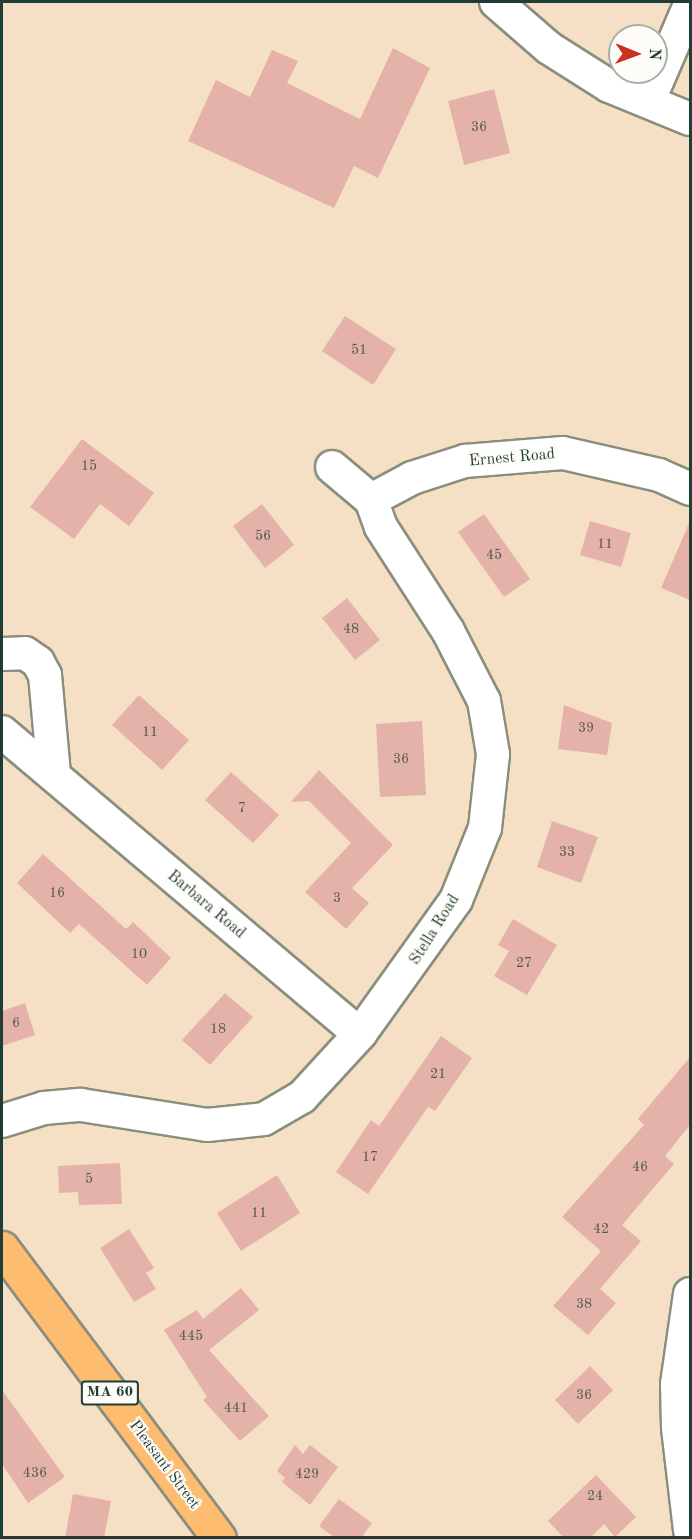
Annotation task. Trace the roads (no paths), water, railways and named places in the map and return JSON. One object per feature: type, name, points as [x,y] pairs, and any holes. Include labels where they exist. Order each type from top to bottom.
[{"type":"main road","name":"Pleasant Street","points":[[2,1248],[219,1538]]},
{"type":"street","points":[[496,2],[549,48],[609,86],[649,100],[690,119]]},
{"type":"street","points":[[649,100],[690,5]]},
{"type":"street","name":"Ernest Road","points":[[371,500],[412,478],[465,461],[562,453],[659,475],[690,489]]},
{"type":"street","name":"Stella Road","points":[[2,1121],[44,1108],[81,1105],[207,1125],[264,1119],[302,1097],[360,1034],[456,900],[484,828],[493,754],[484,701],[448,631],[381,527],[371,500],[332,467]]},
{"type":"street","points":[[2,654],[25,653],[38,662],[45,675],[54,773]]},
{"type":"street","name":"Barbara Road","points":[[2,732],[54,773],[71,792],[360,1034]]},
{"type":"street","points":[[690,1294],[677,1384],[690,1530]]}]
